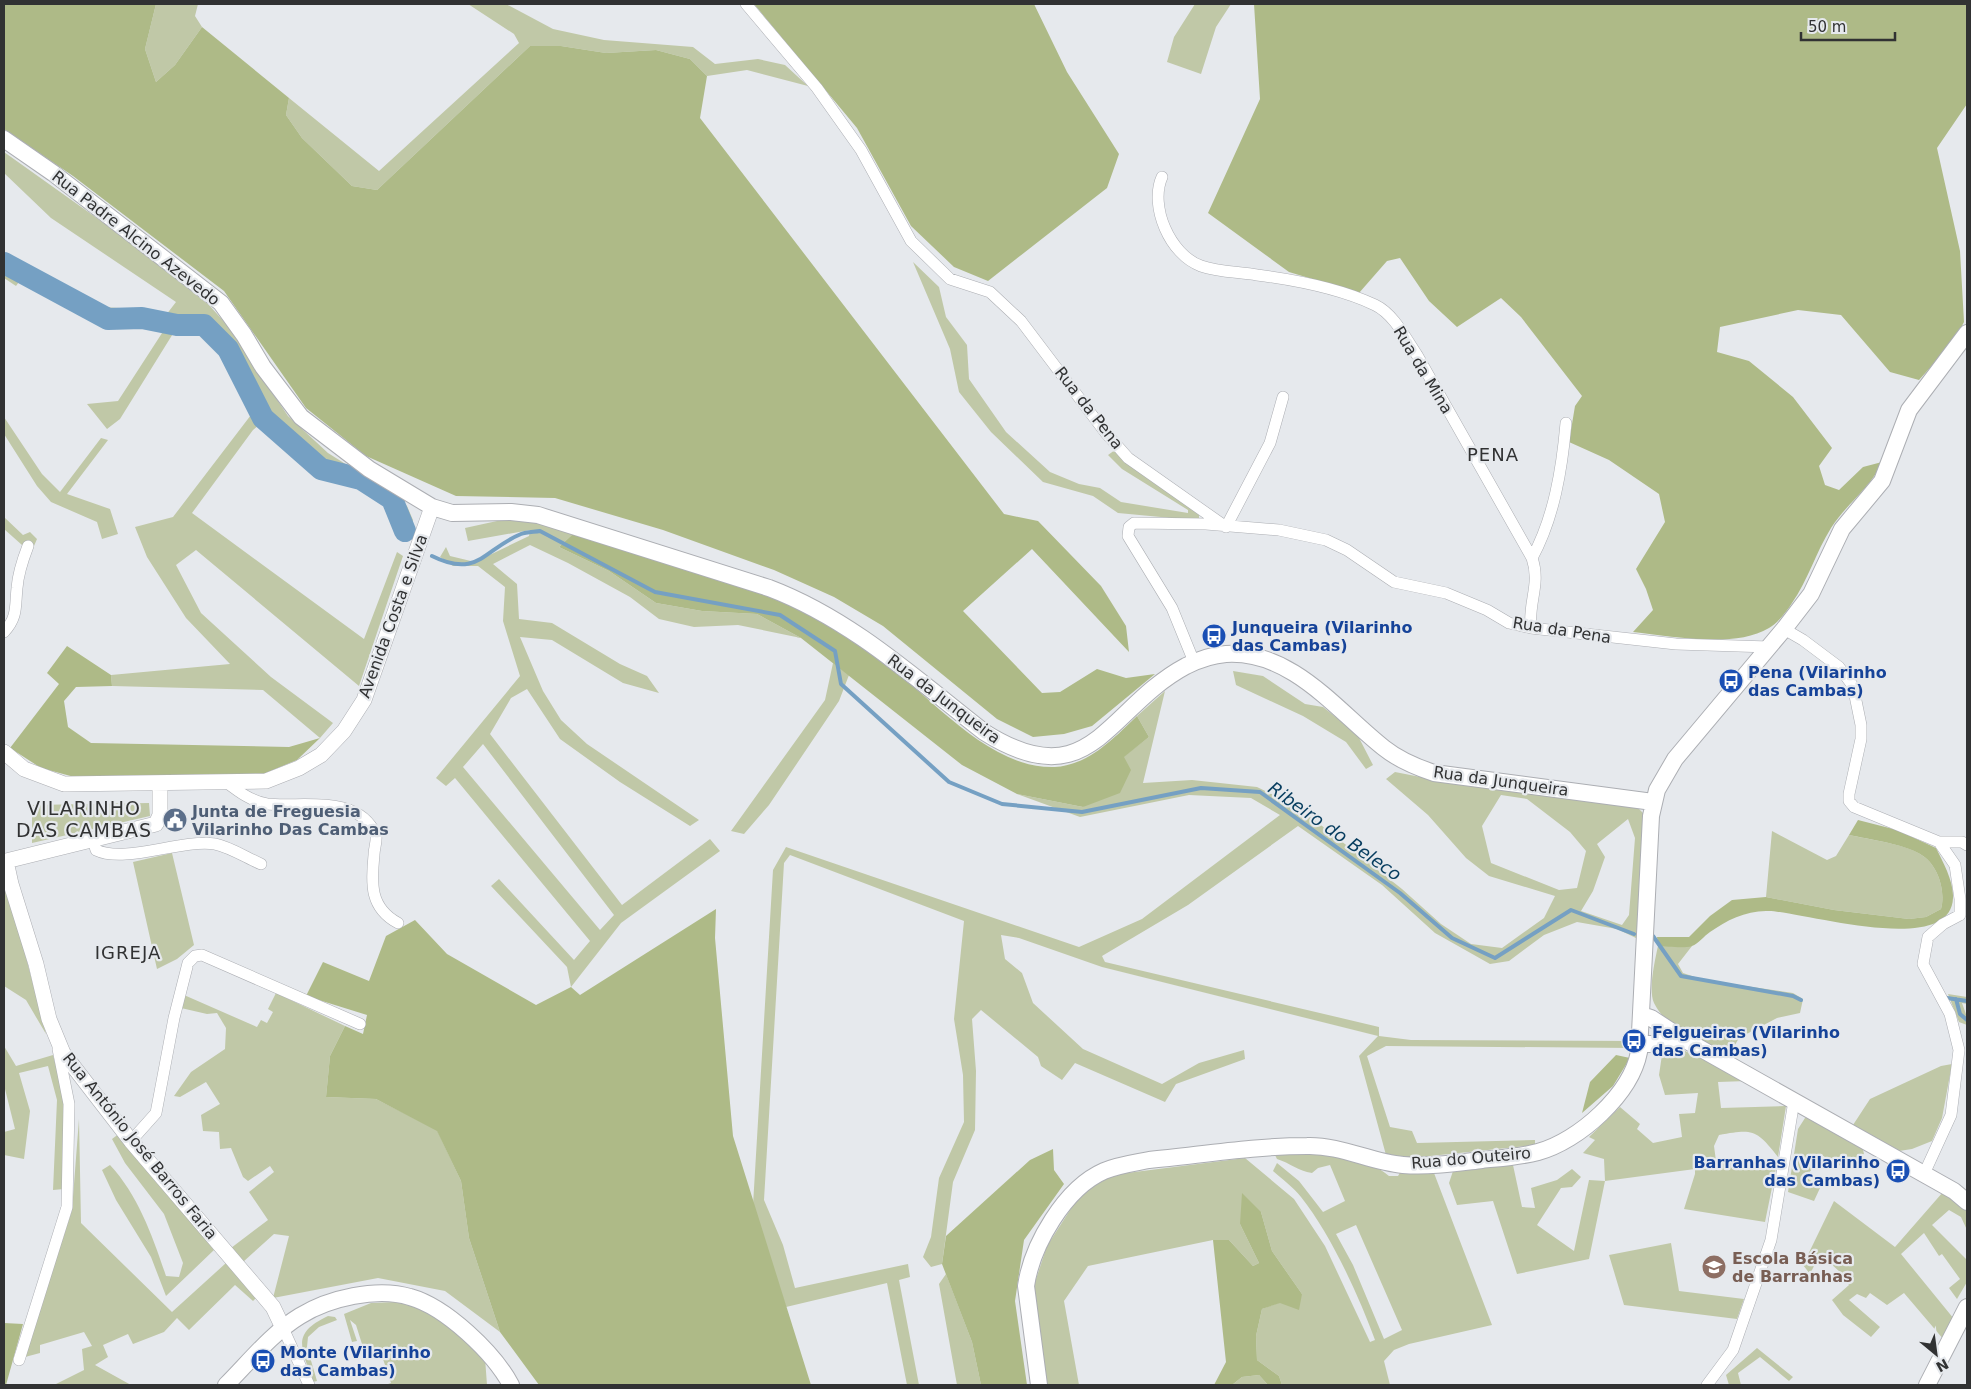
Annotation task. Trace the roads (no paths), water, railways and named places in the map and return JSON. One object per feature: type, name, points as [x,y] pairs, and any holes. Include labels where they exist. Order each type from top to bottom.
[{"type":"main road","name":"Rua Padre Alcino Azevedo","points":[[4,139],[53,172],[220,303],[244,335],[263,367],[301,417],[369,470],[432,507]]},
{"type":"main road","name":"Rua do Outeiro","points":[[1040,1385],[1026,1286],[1028,1272],[1040,1243],[1056,1217],[1073,1194],[1093,1177],[1114,1167],[1149,1160],[1308,1146],[1340,1149],[1388,1163],[1421,1165],[1516,1156],[1540,1152],[1574,1133],[1614,1101],[1630,1080],[1636,1066],[1640,1044],[1653,802],[1662,778],[1675,759],[1811,594],[1842,529],[1882,481],[1909,410],[1967,333]]},
{"type":"main road","name":"Rua da Junqueira","points":[[432,507],[452,513],[510,512],[538,515],[768,588],[802,601],[854,631],[984,732],[1007,747],[1039,756],[1065,755],[1094,743],[1165,679],[1194,662],[1226,654],[1258,657],[1279,664],[1314,689],[1384,749],[1410,765],[1434,773],[1653,802]]},
{"type":"main road","points":[[1642,1015],[1651,1018],[1680,1037],[1954,1191],[1967,1202]]},
{"type":"main road","points":[[1640,1044],[1655,1044],[1680,1037]]},
{"type":"main road","points":[[226,1385],[283,1328],[302,1314],[331,1303],[364,1296],[386,1294],[411,1297],[437,1311],[489,1352],[511,1385]]},
{"type":"main road","points":[[1927,1385],[1967,1307]]},
{"type":"street","name":"Rua da Pena","points":[[746,4],[817,88],[861,150],[911,241],[950,279],[990,292],[1021,321],[1105,432],[1128,458],[1226,527]]},
{"type":"street","name":"Rua da Mina","points":[[1162,177],[1158,186],[1163,224],[1171,242],[1184,256],[1201,266],[1300,281],[1377,306],[1397,325],[1417,355],[1532,558],[1537,572],[1537,582],[1529,613],[1531,628]]},
{"type":"street","points":[[1226,527],[1270,443],[1283,397]]},
{"type":"street","points":[[1532,558],[1546,525],[1558,481],[1566,424]]},
{"type":"street","name":"Avenida Costa e Silva","points":[[4,752],[24,769],[64,784],[266,781],[299,768],[320,755],[344,731],[364,700],[432,507]]},
{"type":"street","name":"Rua da Pena","points":[[1194,662],[1172,608],[1128,536],[1129,527],[1134,523],[1148,522],[1279,530],[1326,540],[1347,550],[1394,582],[1446,593],[1487,610],[1509,623],[1531,628],[1676,644],[1769,647]]},
{"type":"street","points":[[4,632],[11,625],[17,609],[18,583],[28,546]]},
{"type":"street","points":[[1784,629],[1803,640],[1840,667],[1853,686],[1861,725],[1848,794],[1849,801],[1854,807],[1939,842],[1962,842],[1967,845]]},
{"type":"street","points":[[226,782],[255,801],[274,804],[313,803],[331,805],[352,813],[367,822],[376,835],[373,872],[376,902],[384,915],[398,924]]},
{"type":"street","points":[[5,861],[156,824],[160,815],[160,784]]},
{"type":"street","points":[[93,840],[96,850],[114,854],[186,845],[216,844],[261,864]]},
{"type":"street","points":[[1924,1174],[1951,1115],[1960,1050],[1950,1014],[1923,964],[1928,937],[1943,924],[1964,916],[1955,865],[1939,842]]},
{"type":"street","name":"Rua António José Barros Faria","points":[[5,861],[36,964],[49,1019],[63,1053],[131,1140],[273,1307],[283,1328]]},
{"type":"street","points":[[131,1140],[156,1113],[174,1018],[188,963],[195,956],[202,955],[360,1024]]},
{"type":"street","points":[[19,1360],[67,1207],[69,1104],[56,1037]]},
{"type":"street","points":[[1707,1385],[1733,1350],[1768,1249],[1794,1101]]},
{"type":"street","points":[[283,1328],[309,1385]]},
{"type":"waterway","points":[[4,263],[108,319],[142,318],[177,325],[204,325],[228,349],[263,418],[321,469],[361,479],[392,499],[405,531]]},
{"type":"waterway","name":"Ribeiro do Beleco","points":[[432,556],[448,562],[471,563],[508,540],[528,532],[540,531],[655,592],[780,615],[835,651],[841,684],[949,782],[1002,804],[1082,812],[1201,788],[1260,792],[1400,893],[1452,938],[1495,958],[1571,910],[1634,934]]},
{"type":"waterway","name":"Ribeiro do Beleco","points":[[1653,936],[1681,976],[1793,996],[1801,1000]]},
{"type":"waterway","name":"Ribeiro do Beleco","points":[[1947,998],[1967,1001]]},
{"type":"waterway","points":[[1956,999],[1960,1014],[1967,1020]]},
{"type":"place","name":"Junqueira (Vilarinho das Cambas)","points":[[1214,636]]},
{"type":"place","name":"Pena (Vilarinho das Cambas)","points":[[1731,681]]},
{"type":"place","name":"Junta de Freguesia Vilarinho Das Cambas","points":[[175,820]]},
{"type":"place","name":"Felgueiras (Vilarinho das Cambas)","points":[[1634,1041]]},
{"type":"place","name":"Barranhas (Vilarinho das Cambas)","points":[[1898,1171]]},
{"type":"place","name":"Escola Básica de Barranhas","points":[[1714,1267]]},
{"type":"place","name":"Monte (Vilarinho das Cambas)","points":[[263,1361]]},
{"type":"district","name":"PENA","points":[[1493,454]]},
{"type":"district","name":"VILARINHO DAS CAMBAS","points":[[84,819]]},
{"type":"district","name":"IGREJA","points":[[128,952]]}]
